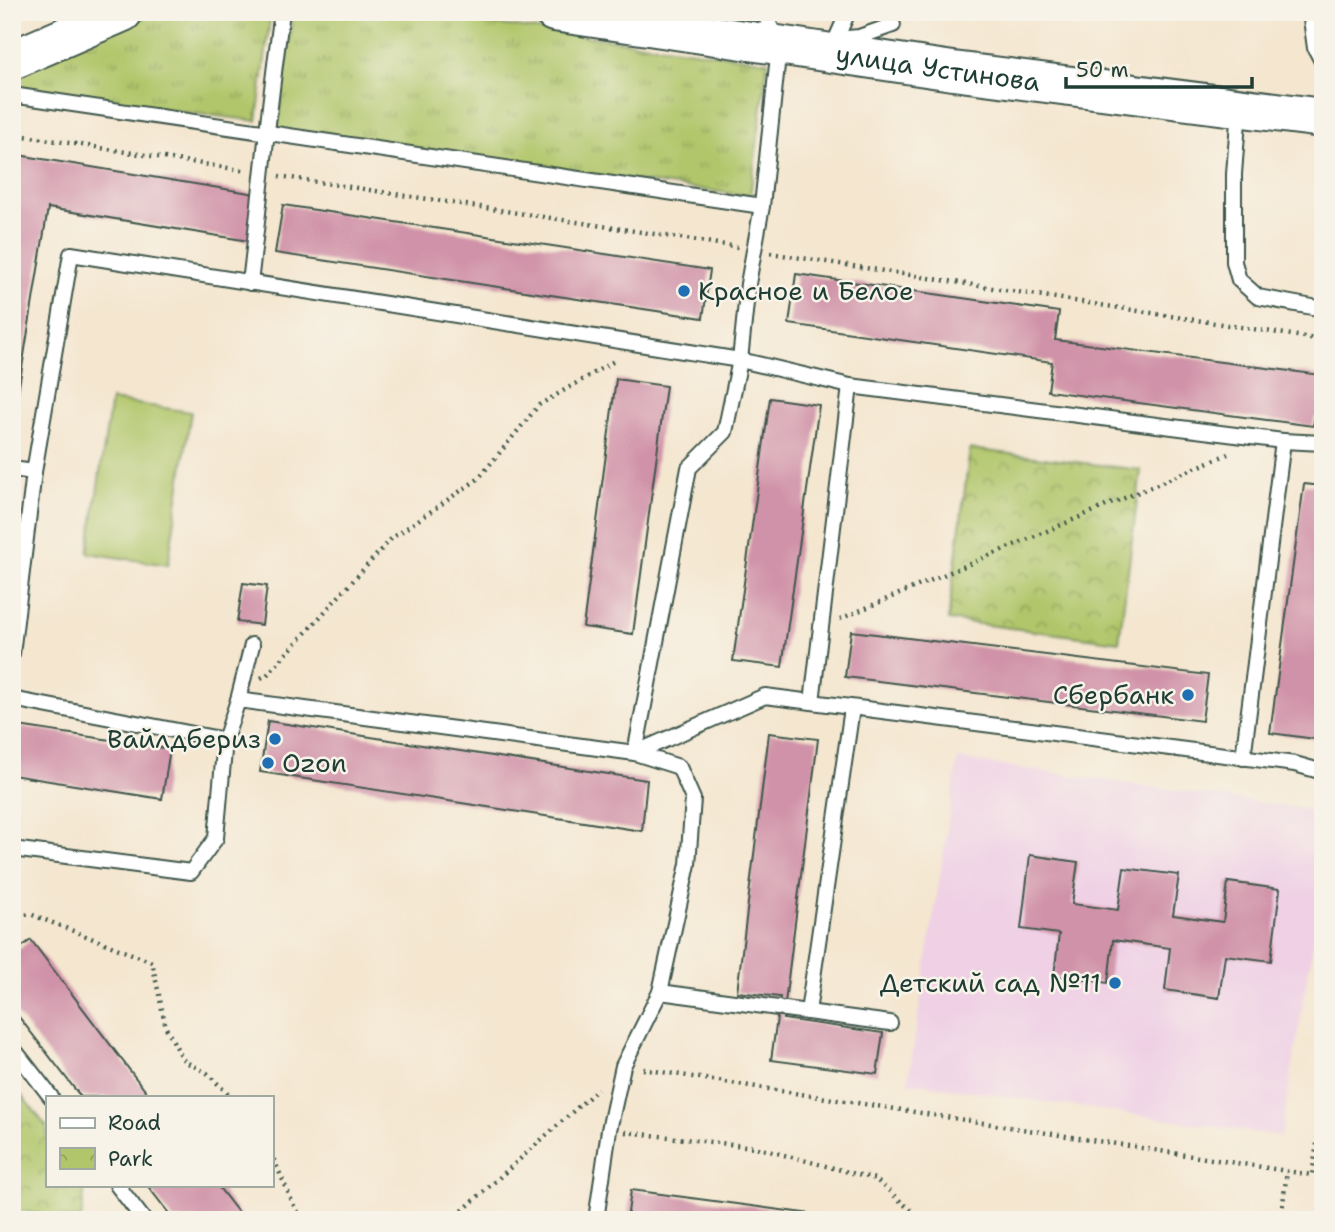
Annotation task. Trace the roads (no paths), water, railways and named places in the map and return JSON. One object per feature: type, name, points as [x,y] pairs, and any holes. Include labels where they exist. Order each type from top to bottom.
[{"type":"street","points":[[12,60],[123,12]]},
{"type":"street","name":"улица Устинова","points":[[554,12],[772,29],[833,46],[953,71],[1239,107],[1322,114]]},
{"type":"lane","points":[[250,283],[282,12]]},
{"type":"lane","points":[[833,46],[848,12]]},
{"type":"lane","points":[[1310,12],[1315,48],[1323,63]]},
{"type":"lane","points":[[833,46],[893,26]]},
{"type":"lane","points":[[635,752],[689,468],[725,432],[740,360],[753,250],[762,206],[772,29]]},
{"type":"lane","points":[[12,96],[762,206]]},
{"type":"lane","points":[[1239,107],[1234,174],[1234,262],[1239,280],[1258,297],[1323,309]]},
{"type":"lane","points":[[12,654],[34,472],[71,254],[740,360],[850,386],[1265,439],[1323,443]]},
{"type":"lane","points":[[812,702],[850,386]]},
{"type":"lane","points":[[1243,758],[1283,441]]},
{"type":"lane","points":[[12,469],[34,472]]},
{"type":"lane","points":[[12,849],[191,872],[216,838],[225,740],[252,645]]},
{"type":"lane","points":[[240,694],[635,752],[679,766],[693,799],[688,864],[660,992],[624,1066],[609,1130],[596,1220]]},
{"type":"lane","points":[[635,752],[765,696],[1295,764],[1323,772]]},
{"type":"lane","points":[[12,699],[225,740]]},
{"type":"lane","points":[[808,1012],[852,708]]},
{"type":"lane","points":[[660,992],[890,1023]]},
{"type":"lane","points":[[12,1047],[50,1096]]},
{"type":"lane","points":[[118,1186],[144,1220]]},
{"type":"place","name":"Красное и Белое","points":[[684,291]]},
{"type":"place","name":"Сбербанк","points":[[1188,695]]},
{"type":"place","name":"Вайлдбериз","points":[[275,739]]},
{"type":"place","name":"Ozon","points":[[268,763]]},
{"type":"place","name":"Детский сад №11","points":[[1115,983]]}]
